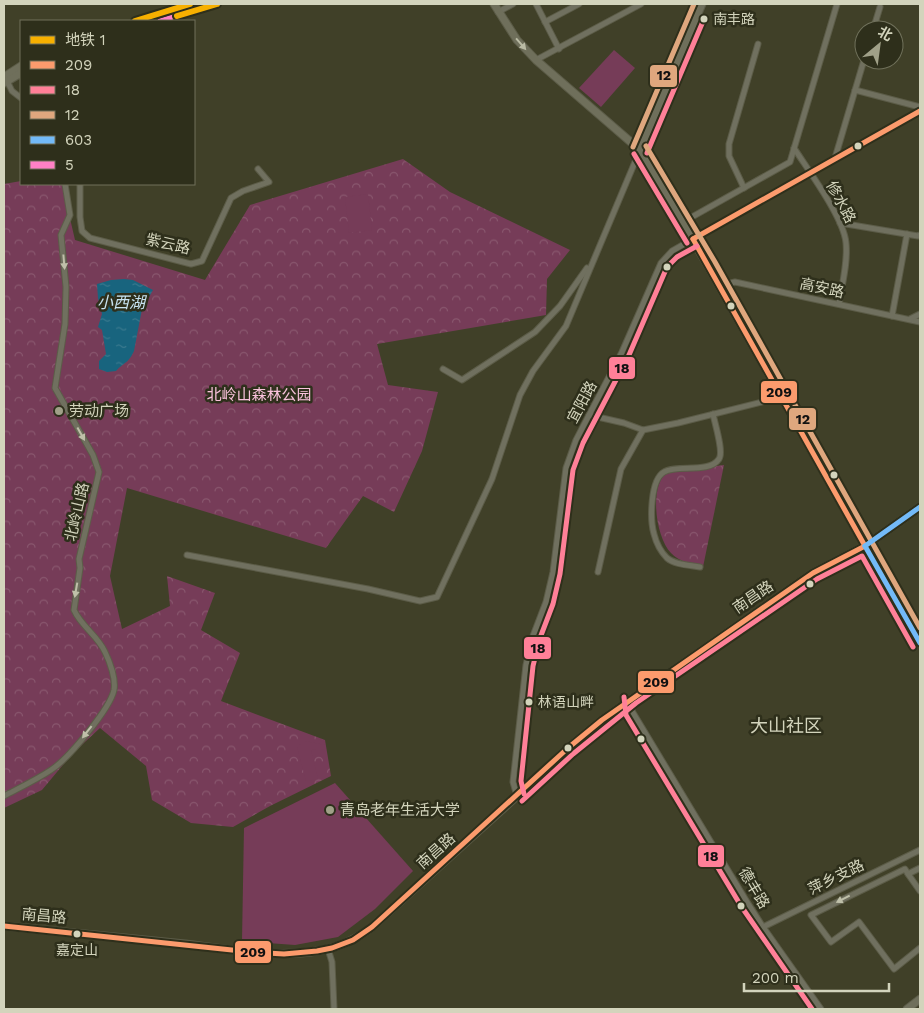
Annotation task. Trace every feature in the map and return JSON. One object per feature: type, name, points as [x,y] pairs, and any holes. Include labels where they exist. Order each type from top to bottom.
[{"type":"main road","points":[[141,20],[190,4]]},
{"type":"main road","points":[[163,20],[202,6],[214,4]]},
{"type":"main road","points":[[494,4],[517,40],[536,60],[640,150],[720,286],[920,643]]},
{"type":"main road","points":[[640,150],[702,4]]},
{"type":"main road","points":[[5,81],[20,67]]},
{"type":"main road","points":[[5,81],[20,73]]},
{"type":"main road","name":"南昌路","points":[[4,926],[277,955],[328,949],[351,941],[372,927],[575,742],[632,697],[813,573],[865,546],[920,507]]},
{"type":"main road","points":[[907,1009],[920,999]]},
{"type":"street","points":[[498,12],[513,4]]},
{"type":"street","points":[[536,4],[559,49]]},
{"type":"street","points":[[545,22],[579,4]]},
{"type":"street","points":[[536,60],[641,4]]},
{"type":"street","points":[[683,222],[790,162],[837,4]]},
{"type":"street","points":[[876,20],[880,7]]},
{"type":"street","points":[[744,188],[729,156],[729,144],[736,114],[758,44]]},
{"type":"street","points":[[835,158],[861,70]]},
{"type":"street","points":[[5,81],[12,91],[20,97]]},
{"type":"street","points":[[855,90],[920,109]]},
{"type":"street","name":"宜阳路","points":[[517,796],[513,782],[526,666],[546,602],[553,572],[566,468],[576,440],[622,352],[661,263],[672,252],[693,239],[920,109]]},
{"type":"street","name":"修水路","points":[[794,148],[840,223],[846,241],[846,262],[839,304]]},
{"type":"street","points":[[187,555],[368,589],[420,601],[437,596],[492,479],[520,395],[533,371],[566,326],[640,150]]},
{"type":"street","name":"紫云路","points":[[80,185],[82,231],[90,238],[191,264],[202,261],[231,198],[243,191],[269,182],[258,168]]},
{"type":"street","name":"北岭山路","points":[[4,796],[51,770],[61,762],[105,709],[114,689],[112,672],[106,653],[101,644],[76,616],[74,610],[80,568],[79,559],[98,472],[93,455],[55,388],[65,324],[66,287],[61,235],[70,215],[66,185]]},
{"type":"street","points":[[840,223],[920,235]]},
{"type":"street","points":[[892,316],[908,234]]},
{"type":"street","points":[[443,369],[462,380],[536,332],[560,306],[593,260]]},
{"type":"street","name":"高安路","points":[[720,286],[735,282],[920,322]]},
{"type":"street","points":[[910,320],[920,314]]},
{"type":"street","points":[[589,415],[624,423],[643,430],[782,397]]},
{"type":"street","points":[[700,568],[676,563],[668,559],[662,552],[654,534],[652,512],[654,485],[664,471],[710,466],[718,460],[721,454],[712,414]]},
{"type":"street","points":[[598,572],[621,469],[643,430]]},
{"type":"street","name":"德丰路","points":[[632,697],[632,711],[763,927],[821,1009]]},
{"type":"street","name":"萍乡支路","points":[[763,927],[920,850]]},
{"type":"street","points":[[908,874],[920,868]]},
{"type":"street","points":[[920,891],[905,869],[811,916],[831,942],[859,922],[894,969],[920,948]]},
{"type":"street","points":[[878,871],[884,879]]},
{"type":"street","points":[[328,949],[332,962],[334,1009]]},
{"type":"green space","points":[[614,50],[635,68],[601,107],[579,88]]},
{"type":"green space","name":"北岭山森林公园","points":[[403,159],[450,192],[570,250],[547,279],[546,315],[377,344],[388,385],[438,392],[422,451],[394,512],[363,496],[326,548],[127,488],[110,576],[122,629],[170,606],[167,576],[215,593],[201,630],[240,653],[221,701],[325,740],[331,776],[270,806],[233,827],[191,823],[152,800],[146,766],[100,728],[72,754],[42,790],[4,808],[4,184],[20,181],[20,185],[62,185],[75,240],[205,280],[250,205]]},
{"type":"green space","points":[[368,194],[372,230],[349,233],[345,197]]},
{"type":"green space","points":[[724,465],[703,567],[682,561],[674,556],[666,546],[658,525],[656,501],[661,480],[666,473]]},
{"type":"green space","points":[[305,741],[325,745],[326,749],[311,750],[318,779],[306,781],[297,747]]},
{"type":"green space","points":[[335,783],[413,871],[375,909],[338,937],[295,945],[242,941],[244,828]]},
{"type":"water","name":"小西湖","points":[[124,279],[133,280],[153,290],[142,309],[132,355],[116,371],[107,372],[99,369],[99,361],[106,354],[102,330],[98,327],[102,314],[97,284]]},
{"type":"metro line","name":"1","points":[[138,20],[190,4]]},
{"type":"metro line","name":"1","points":[[177,16],[217,4]]},
{"type":"transit line","name":"5","points":[[163,20],[214,4]]},
{"type":"transit line","name":"12","points":[[633,147],[694,4]]},
{"type":"transit line","name":"18","points":[[647,153],[704,19]]},
{"type":"transit line","name":"209","points":[[693,239],[920,111]]},
{"type":"transit line","name":"12","points":[[646,146],[715,262],[920,628]]},
{"type":"transit line","name":"18","points":[[634,154],[687,243]]},
{"type":"transit line","name":"209","points":[[693,239],[865,546]]},
{"type":"transit line","name":"18","points":[[524,794],[521,781],[533,666],[540,638],[553,604],[560,574],[573,470],[583,443],[629,355],[667,267],[677,257],[697,246]]},
{"type":"transit line","name":"603","points":[[865,546],[920,507]]},
{"type":"transit line","name":"209","points":[[4,926],[284,954],[332,948],[353,940],[372,927],[568,748],[602,720],[813,573],[865,546]]},
{"type":"transit line","name":"603","points":[[865,546],[920,643]]},
{"type":"transit line","name":"18","points":[[522,801],[573,754],[636,703],[817,579],[862,556],[913,647]]},
{"type":"transit line","name":"18","points":[[624,697],[626,715],[741,906],[812,1009]]},
{"type":"place","name":"南丰路","points":[[704,19]]},
{"type":"place","name":"劳动广场","points":[[59,411]]},
{"type":"place","name":"林语山畔","points":[[529,702]]},
{"type":"place","name":"青岛老年生活大学","points":[[330,810]]},
{"type":"place","name":"嘉定山","points":[[77,934]]},
{"type":"district","name":"大山社区","points":[[786,726]]}]
